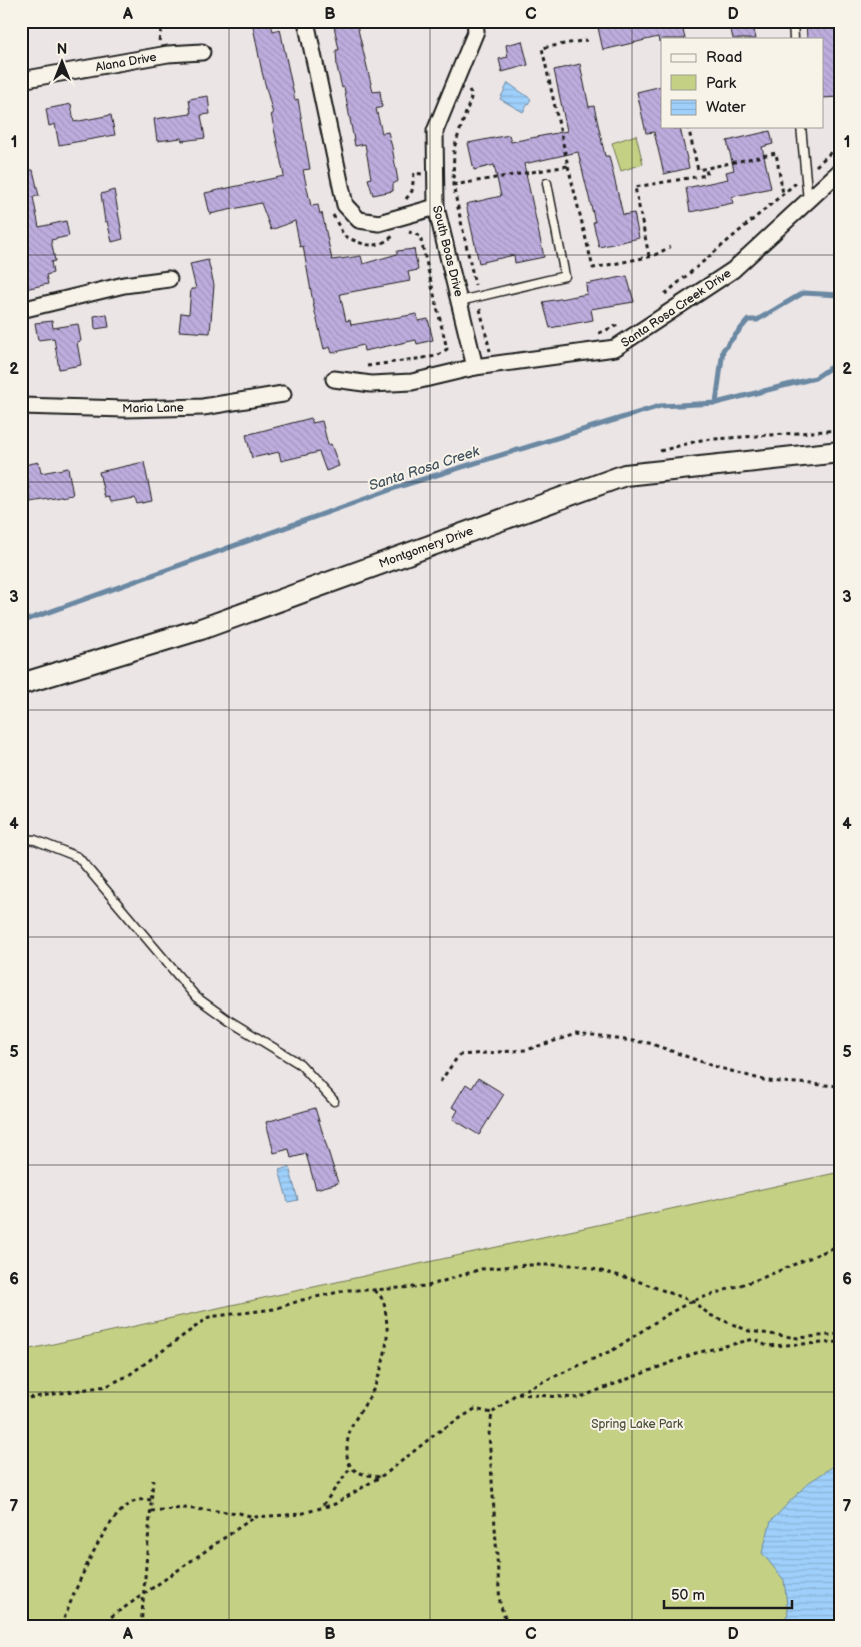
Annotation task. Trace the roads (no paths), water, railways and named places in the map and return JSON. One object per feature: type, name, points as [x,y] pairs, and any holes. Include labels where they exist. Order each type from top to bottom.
[{"type":"street","points":[[306,21],[345,205],[359,220],[379,223],[436,207]]},
{"type":"street","name":"South Boas Drive","points":[[475,21],[476,31],[435,131],[436,207],[475,367]]},
{"type":"street","name":"Alana Drive","points":[[21,80],[168,54],[202,52]]},
{"type":"street","name":"Santa Rosa Creek Drive","points":[[334,379],[371,384],[412,382],[475,367],[615,348],[733,270],[840,171]]},
{"type":"street","points":[[21,310],[124,286],[170,279]]},
{"type":"street","name":"Maria Lane","points":[[21,406],[125,409],[203,407],[283,394]]},
{"type":"street","name":"Montgomery Drive","points":[[21,684],[201,628],[625,475],[840,452]]},
{"type":"lane","points":[[793,21],[794,38]]},
{"type":"lane","points":[[801,128],[808,201]]},
{"type":"lane","points":[[460,301],[565,276],[547,183]]},
{"type":"lane","points":[[21,839],[35,840],[78,857],[196,997],[228,1020],[300,1064],[334,1101]]},
{"type":"water","points":[[508,83],[531,99],[523,112],[500,99]]},
{"type":"water","points":[[289,1167],[298,1200],[288,1202],[279,1170]]},
{"type":"water","points":[[840,1462],[840,1626],[779,1626],[788,1614],[784,1580],[762,1553],[771,1521],[808,1483]]},
{"type":"waterway","points":[[716,403],[723,350],[748,320],[757,320],[803,293],[840,295]]},
{"type":"waterway","name":"Santa Rosa Creek","points":[[21,622],[401,486],[660,406],[716,403],[815,378],[840,361]]},
{"type":"park label","name":"Spring Lake Park","points":[[637,1424]]}]
